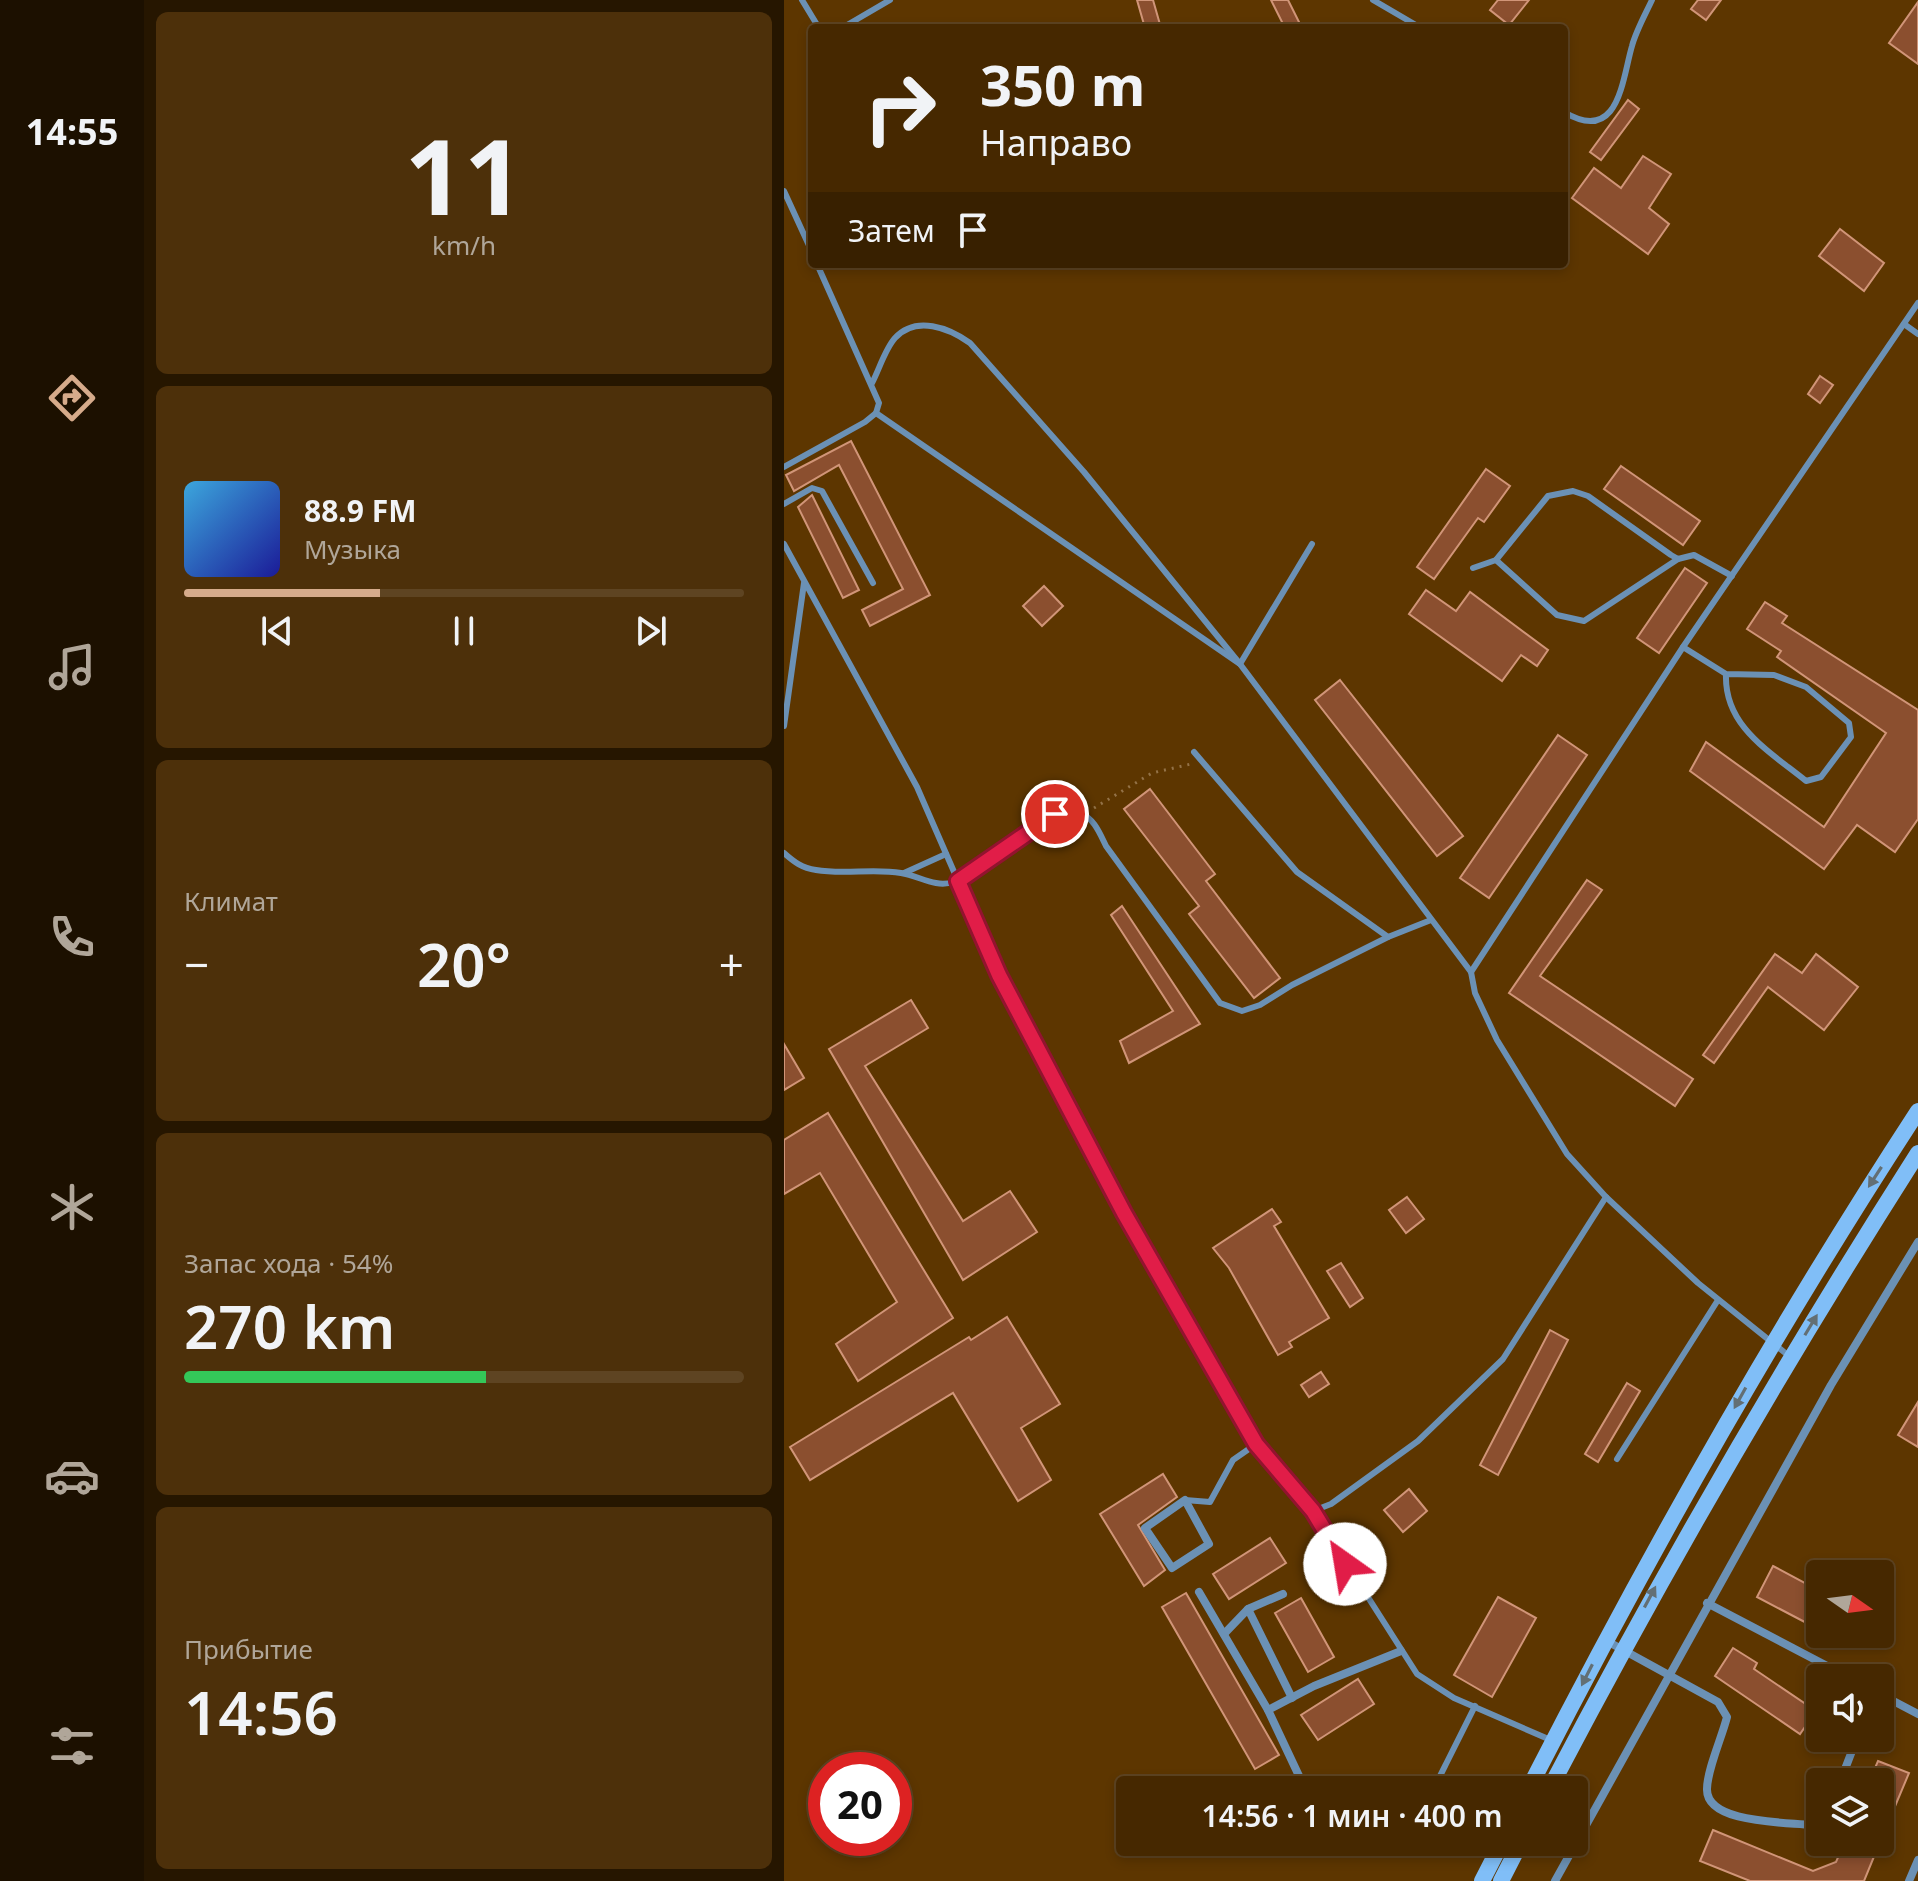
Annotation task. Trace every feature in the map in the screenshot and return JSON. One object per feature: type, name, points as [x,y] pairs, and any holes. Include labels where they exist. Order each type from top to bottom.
[{"type":"main road","points":[[1535,1776],[1605,1640],[1771,1344],[1918,1111]]},
{"type":"main road","points":[[1556,1776],[1622,1649],[1792,1358],[1918,1153]]},
{"type":"main road","points":[[1482,1881],[1495,1856]]},
{"type":"main road","points":[[1501,1881],[1514,1856]]},
{"type":"street","points":[[1555,1881],[1707,1603],[1831,1385],[1918,1242]]},
{"type":"street","points":[[1185,1500],[1209,1544],[1172,1568],[1145,1528],[1185,1500]]},
{"type":"street","points":[[1199,1592],[1268,1710],[1299,1776]]},
{"type":"street","points":[[1224,1634],[1248,1609],[1283,1594]]},
{"type":"street","points":[[1707,1603],[1823,1664]]},
{"type":"street","points":[[1248,1609],[1292,1698]]},
{"type":"street","points":[[1605,1640],[1718,1702],[1727,1717],[1707,1790],[1711,1803],[1731,1817],[1806,1824]]},
{"type":"street","points":[[1268,1710],[1401,1651]]},
{"type":"street","points":[[1894,1701],[1918,1714]]},
{"type":"street","points":[[1909,1881],[1918,1860]]},
{"type":"lane","points":[[802,0],[817,24]]},
{"type":"lane","points":[[849,24],[890,0]]},
{"type":"lane","points":[[1373,0],[1414,24]]},
{"type":"lane","points":[[1568,113],[1587,120],[1602,118],[1615,108],[1624,88],[1632,46],[1652,0]]},
{"type":"lane","points":[[784,191],[808,243]]},
{"type":"lane","points":[[784,467],[876,413],[879,403],[819,268]]},
{"type":"lane","points":[[1471,972],[1683,647],[1918,303]]},
{"type":"lane","points":[[1904,324],[1918,334]]},
{"type":"lane","points":[[872,383],[895,338],[913,327],[929,325],[953,331],[970,343],[1084,472],[1240,664],[1471,972],[1475,993],[1497,1040],[1567,1154],[1606,1197],[1718,1300],[1792,1358]]},
{"type":"lane","points":[[876,413],[1240,664]]},
{"type":"lane","points":[[784,504],[812,488],[822,491],[873,583]]},
{"type":"lane","points":[[1473,568],[1496,560],[1548,496],[1573,491],[1588,496],[1678,559]]},
{"type":"lane","points":[[784,544],[917,787],[999,975],[1078,1129],[1256,1444],[1313,1511],[1401,1651],[1430,1686],[1553,1741]]},
{"type":"lane","points":[[1240,664],[1312,544]]},
{"type":"lane","points":[[1496,560],[1557,615],[1584,621],[1678,559],[1694,555],[1732,576]]},
{"type":"lane","points":[[784,726],[804,580]]},
{"type":"lane","points":[[1683,647],[1726,674],[1774,675],[1806,687],[1849,723],[1851,737],[1821,777],[1806,781],[1744,731],[1726,696],[1726,674]]},
{"type":"lane","points":[[1194,752],[1297,872],[1388,937]]},
{"type":"lane","points":[[784,853],[797,865],[816,870],[904,873],[937,884],[958,881],[1055,814],[1079,813],[1094,823],[1106,846],[1220,1003],[1242,1011],[1260,1005],[1292,985],[1388,937],[1431,920]]},
{"type":"lane","points":[[904,873],[946,854]]},
{"type":"lane","points":[[1313,1511],[1331,1504],[1418,1441],[1503,1359],[1606,1197]]},
{"type":"lane","points":[[1617,1459],[1718,1300]]},
{"type":"lane","points":[[1185,1500],[1210,1502],[1233,1460],[1256,1444]]},
{"type":"lane","points":[[1440,1776],[1475,1706]]},
{"type":"path","points":[[1079,813],[1103,804],[1152,773],[1203,763]]},
{"type":"building","points":[[1137,0],[1153,0],[1160,24],[1144,24]]},
{"type":"building","points":[[1271,0],[1288,0],[1300,24],[1283,24]]},
{"type":"building","points":[[1498,0],[1529,0],[1510,24],[1490,10]]},
{"type":"building","points":[[1698,0],[1721,0],[1706,20],[1691,9]]},
{"type":"building","points":[[1918,2],[1918,64],[1889,43]]},
{"type":"building","points":[[1628,100],[1639,109],[1601,160],[1590,152]]},
{"type":"building","points":[[1643,156],[1671,174],[1649,208],[1669,224],[1648,254],[1572,198],[1594,168],[1621,188]]},
{"type":"building","points":[[1840,229],[1884,263],[1864,291],[1819,256]]},
{"type":"building","points":[[1820,376],[1833,385],[1820,403],[1808,394]]},
{"type":"building","points":[[851,441],[930,595],[870,626],[862,610],[903,589],[839,465],[794,491],[786,475]]},
{"type":"building","points":[[1621,466],[1700,521],[1683,545],[1604,489]]},
{"type":"building","points":[[1486,469],[1510,486],[1484,522],[1478,518],[1434,579],[1417,567]]},
{"type":"building","points":[[812,495],[859,590],[843,598],[798,507]]},
{"type":"building","points":[[1685,568],[1707,583],[1659,653],[1637,638]]},
{"type":"building","points":[[1044,586],[1063,606],[1042,626],[1023,606]]},
{"type":"building","points":[[1426,590],[1456,611],[1470,592],[1548,650],[1537,666],[1521,655],[1502,681],[1409,614]]},
{"type":"building","points":[[1765,602],[1787,616],[1782,623],[1918,710],[1918,819],[1895,852],[1857,825],[1824,869],[1690,771],[1706,742],[1824,827],[1886,733],[1777,657],[1781,651],[1747,629]]},
{"type":"building","points":[[1340,680],[1463,836],[1437,856],[1315,700]]},
{"type":"building","points":[[1558,735],[1587,755],[1489,898],[1460,878]]},
{"type":"building","points":[[1150,789],[1215,874],[1206,881],[1280,978],[1254,998],[1189,914],[1199,906],[1124,809]]},
{"type":"building","points":[[1587,880],[1602,890],[1540,976],[1693,1079],[1675,1106],[1509,993]]},
{"type":"building","points":[[1122,906],[1200,1024],[1129,1063],[1120,1041],[1173,1011],[1111,915]]},
{"type":"building","points":[[1775,954],[1802,973],[1816,954],[1858,987],[1824,1030],[1768,987],[1714,1063],[1703,1055]]},
{"type":"building","points":[[911,1000],[928,1028],[865,1066],[963,1221],[1010,1191],[1037,1232],[963,1280],[829,1049]]},
{"type":"building","points":[[784,1044],[804,1078],[784,1090]]},
{"type":"building","points":[[828,1113],[953,1318],[858,1381],[836,1344],[897,1302],[820,1173],[784,1194],[784,1140]]},
{"type":"building","points":[[1407,1197],[1424,1219],[1406,1233],[1389,1210]]},
{"type":"building","points":[[1272,1209],[1281,1222],[1274,1226],[1329,1318],[1289,1342],[1292,1347],[1278,1355],[1229,1268],[1213,1248]]},
{"type":"building","points":[[1341,1263],[1363,1298],[1350,1307],[1327,1271]]},
{"type":"building","points":[[1007,1317],[1060,1404],[1021,1428],[1051,1480],[1018,1501],[953,1393],[810,1480],[790,1447]]},
{"type":"building","points":[[1550,1330],[1568,1340],[1498,1475],[1480,1465]]},
{"type":"building","points":[[1321,1372],[1329,1384],[1309,1397],[1301,1385]]},
{"type":"building","points":[[1627,1383],[1640,1391],[1598,1462],[1585,1454]]},
{"type":"building","points":[[1918,1402],[1918,1447],[1898,1435]]},
{"type":"building","points":[[1163,1474],[1177,1497],[1138,1525],[1165,1570],[1144,1586],[1100,1514]]},
{"type":"building","points":[[1409,1489],[1427,1511],[1403,1532],[1384,1510]]},
{"type":"building","points":[[1270,1538],[1286,1563],[1229,1599],[1213,1574]]},
{"type":"building","points":[[1773,1566],[1806,1584],[1806,1623],[1757,1597]]},
{"type":"building","points":[[1186,1593],[1279,1755],[1255,1769],[1162,1607]]},
{"type":"building","points":[[1498,1597],[1536,1618],[1492,1697],[1454,1675]]},
{"type":"building","points":[[1301,1598],[1334,1657],[1308,1672],[1275,1613]]},
{"type":"building","points":[[1733,1648],[1757,1663],[1754,1669],[1806,1704],[1806,1725],[1800,1734],[1715,1676]]},
{"type":"building","points":[[1358,1679],[1374,1704],[1318,1740],[1301,1715]]},
{"type":"building","points":[[1878,1761],[1909,1773],[1894,1809],[1894,1768],[1875,1768]]},
{"type":"building","points":[[1713,1830],[1813,1871],[1836,1862],[1839,1856],[1874,1856],[1864,1881],[1750,1881],[1700,1861]]},
{"type":"route","points":[[1055,814],[958,881],[999,975],[1124,1213],[1256,1444],[1313,1511],[1345,1564]]}]
